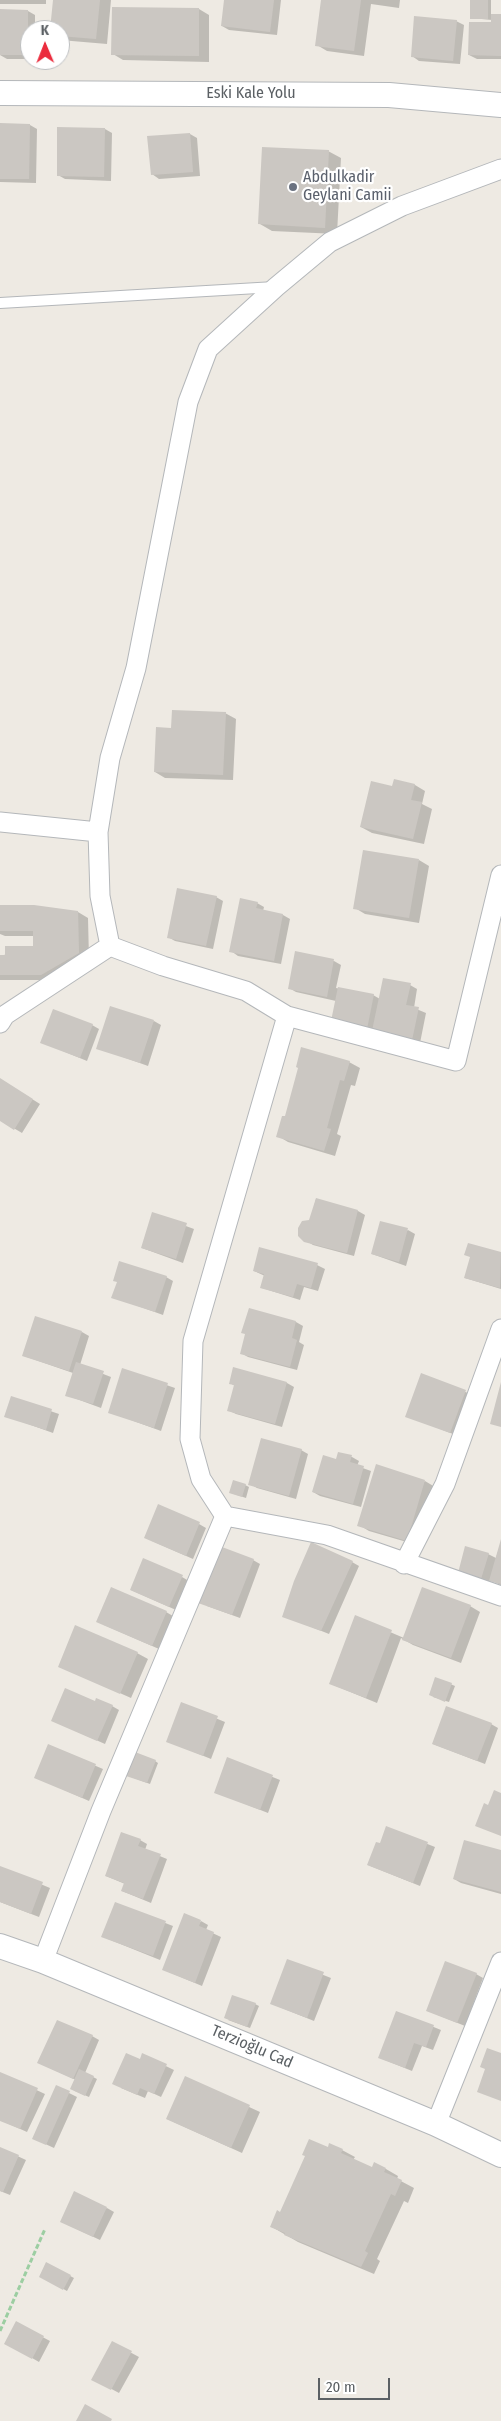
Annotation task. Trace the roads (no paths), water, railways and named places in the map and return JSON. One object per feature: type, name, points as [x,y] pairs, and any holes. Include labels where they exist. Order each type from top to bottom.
[{"type":"street","name":"Eski Kale Yolu","points":[[0,93],[389,95],[501,105]]},
{"type":"street","points":[[110,946],[100,896],[98,832],[110,758],[136,668],[188,402],[208,349],[276,287],[330,242],[402,206],[501,169]]},
{"type":"street","points":[[0,822],[98,832]]},
{"type":"street","points":[[110,946],[163,966],[246,991],[287,1016],[456,1061],[501,875]]},
{"type":"street","points":[[0,1023],[5,1016],[110,946]]},
{"type":"street","points":[[287,1016],[193,1341],[190,1439],[201,1479],[225,1516],[327,1535],[404,1564],[501,1596]]},
{"type":"street","points":[[404,1564],[445,1484],[501,1329]]},
{"type":"street","points":[[43,1961],[100,1811],[225,1516]]},
{"type":"street","name":"Terzioğlu Cad","points":[[0,1946],[43,1961],[436,2124],[501,2156]]},
{"type":"street","points":[[436,2124],[501,1962]]},
{"type":"lane","points":[[0,303],[276,287]]},
{"type":"place","name":"Abdulkadir Geylani Camii","points":[[293,187]]}]
